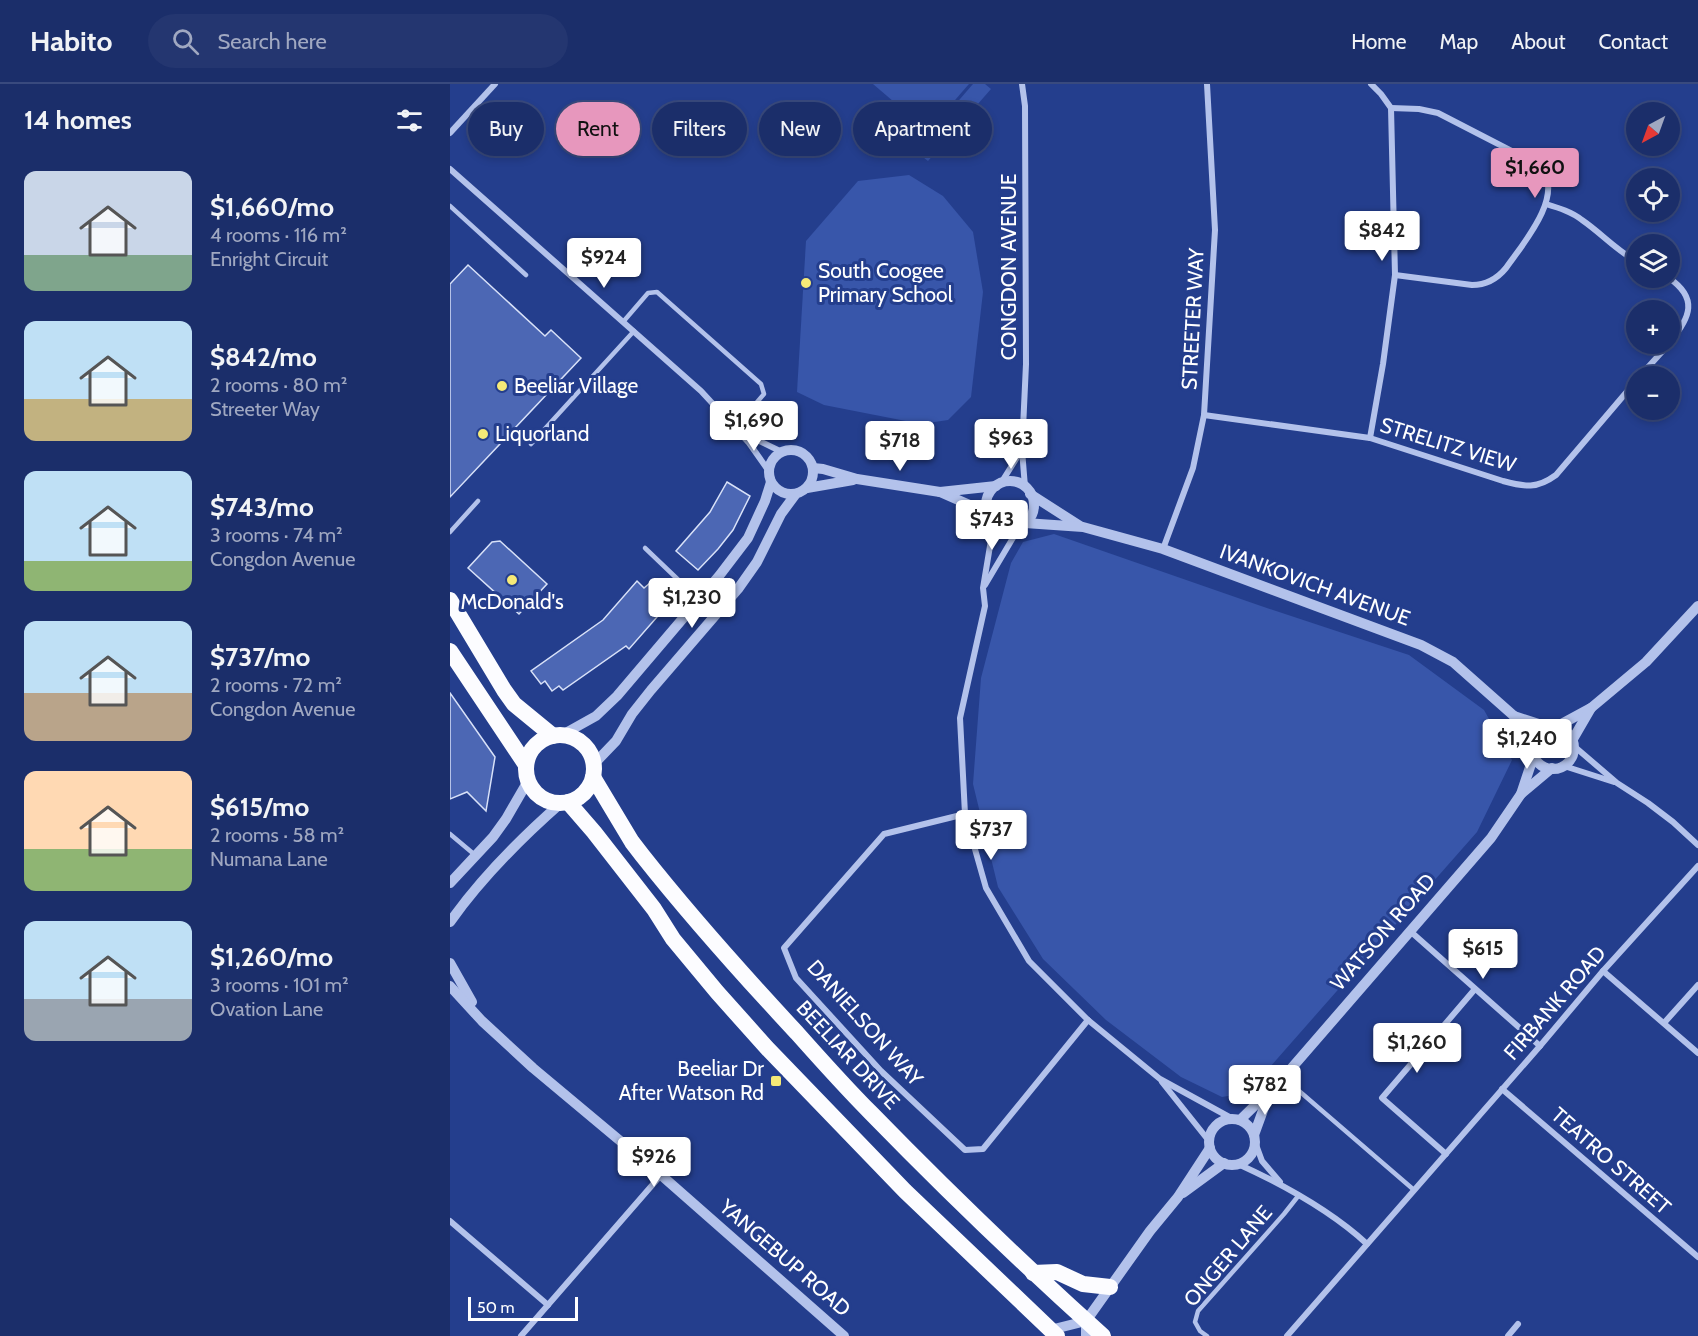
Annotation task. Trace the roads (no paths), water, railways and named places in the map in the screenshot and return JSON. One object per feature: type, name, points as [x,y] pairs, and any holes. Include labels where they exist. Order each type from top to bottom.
[{"type":"highway","points":[[450,600],[514,704],[558,736]]},
{"type":"highway","points":[[450,651],[541,798],[565,802],[576,799],[584,793],[589,786],[593,771],[592,758],[583,745],[570,737],[558,736],[538,743],[532,750],[527,773]]},
{"type":"highway","name":"BEELIAR DRIVE","points":[[593,771],[632,842],[717,945],[869,1111],[1086,1328],[1103,1336]]},
{"type":"highway","points":[[565,802],[594,832],[654,909],[673,939],[767,1048],[905,1191],[1054,1333]]},
{"type":"highway","points":[[1033,1273],[1057,1272],[1083,1284],[1110,1287]]},
{"type":"street","points":[[450,133],[495,84]]},
{"type":"street","name":"CONGDON AVENUE","points":[[1022,84],[1025,106],[1026,364],[1022,450],[1028,490]]},
{"type":"street","name":"STREETER WAY","points":[[1163,549],[1193,468],[1204,415],[1215,230],[1207,84]]},
{"type":"street","points":[[1370,438],[1395,275],[1391,108],[1381,93],[1371,84]]},
{"type":"street","points":[[1391,108],[1419,109],[1438,113],[1531,160],[1542,169],[1549,186],[1546,204],[1506,268],[1491,282],[1472,285],[1395,275]]},
{"type":"street","points":[[450,169],[701,391],[749,443],[768,471],[775,488],[781,493],[795,495]]},
{"type":"street","points":[[1546,204],[1581,218],[1626,254]]},
{"type":"street","points":[[1680,284],[1686,288],[1695,304],[1694,312],[1680,330]]},
{"type":"street","points":[[1649,366],[1659,354]]},
{"type":"street","name":"STRELITZ VIEW","points":[[1204,415],[1370,438],[1503,481],[1536,486],[1556,475],[1626,393]]},
{"type":"street","points":[[737,430],[782,452]]},
{"type":"street","points":[[768,471],[773,459],[782,452],[795,450],[801,452],[807,456],[813,468],[814,475],[807,488]]},
{"type":"street","name":"CONGDON AVENUE","points":[[999,484],[1022,450]]},
{"type":"street","points":[[813,468],[857,479],[940,492],[1008,481],[1018,483],[1028,490],[1033,501],[1033,510],[1030,518],[1015,528],[1006,529],[997,525],[986,509],[986,499],[991,490],[999,484]]},
{"type":"street","points":[[593,771],[651,690],[738,589],[757,562],[781,514],[795,495],[807,488],[857,479]]},
{"type":"street","points":[[558,736],[596,716],[617,696],[719,576],[748,538],[771,482]]},
{"type":"street","name":"IVANKOVICH AVENUE","points":[[1028,490],[1083,528]]},
{"type":"street","points":[[940,492],[991,518]]},
{"type":"street","points":[[991,518],[983,588],[985,606],[960,717],[964,814],[986,888],[1029,961],[1088,1020],[1160,1079],[1246,1124],[1263,1161],[1283,1185]]},
{"type":"street","points":[[983,588],[1023,524]]},
{"type":"street","name":"IVANKOVICH AVENUE","points":[[1023,524],[1083,528],[1163,549],[1421,645],[1453,662],[1514,716],[1533,741]]},
{"type":"street","points":[[1617,783],[1558,767],[1541,765],[1532,750],[1533,741],[1537,733],[1592,708],[1646,663],[1698,606]]},
{"type":"street","points":[[1558,767],[1570,761],[1574,754],[1574,743],[1592,708]]},
{"type":"street","name":"IVANKOVICH AVENUE","points":[[1514,716],[1552,727]]},
{"type":"street","points":[[1552,727],[1568,732],[1574,743],[1617,783],[1660,812],[1698,844]]},
{"type":"street","name":"WATSON ROAD","points":[[1236,1120],[1283,1078],[1491,838],[1521,794],[1534,755]]},
{"type":"street","name":"WATSON ROAD","points":[[1521,794],[1558,767]]},
{"type":"street","points":[[450,883],[493,837],[506,819],[527,773]]},
{"type":"street","points":[[450,922],[493,868],[524,836],[565,802]]},
{"type":"street","name":"DANIELSON WAY","points":[[964,814],[884,834],[784,948],[796,978],[881,1071],[965,1150],[983,1149],[1088,1020]]},
{"type":"street","name":"FIRBANK ROAD","points":[[1287,1336],[1603,971],[1698,866]]},
{"type":"street","points":[[1410,931],[1540,1046]]},
{"type":"street","name":"YANGEBUP ROAD","points":[[450,963],[482,1021]]},
{"type":"street","points":[[1603,971],[1698,1053]]},
{"type":"street","points":[[1664,1023],[1698,985]]},
{"type":"street","name":"YANGEBUP ROAD","points":[[450,987],[482,1021],[533,1068],[661,1175],[844,1336]]},
{"type":"street","points":[[1446,1154],[1382,1098],[1475,989]]},
{"type":"street","points":[[1160,1079],[1209,1144],[1213,1154],[1224,1163],[1238,1164],[1283,1185],[1344,1225],[1367,1244]]},
{"type":"street","name":"TEATRO STREET","points":[[1502,1089],[1698,1257]]},
{"type":"street","name":"WATSON ROAD","points":[[1254,1139],[1271,1091]]},
{"type":"street","points":[[1054,1333],[1086,1328],[1110,1287],[1149,1231],[1178,1197],[1209,1144],[1210,1134],[1214,1127],[1225,1120],[1236,1120]]},
{"type":"street","points":[[1238,1164],[1250,1156],[1254,1139]]},
{"type":"street","points":[[1178,1197],[1224,1163]]},
{"type":"street","points":[[521,1336],[661,1175]]},
{"type":"street","points":[[450,1221],[548,1305]]},
{"type":"street","points":[[1508,1336],[1518,1324]]},
{"type":"lane","points":[[450,206],[526,275]]},
{"type":"lane","points":[[623,322],[648,293],[657,292],[761,384],[764,394],[746,415],[737,430]]},
{"type":"lane","points":[[531,444],[634,331]]},
{"type":"lane","points":[[450,532],[452,527],[478,501]]},
{"type":"lane","points":[[645,548],[716,615]]},
{"type":"lane","points":[[450,834],[475,855]]},
{"type":"lane","points":[[1283,1078],[1414,1190]]},
{"type":"lane","name":"ONGER LANE","points":[[1207,1336],[1200,1331],[1195,1322],[1198,1311],[1299,1196]]},
{"type":"place","name":"South Coogee Primary School","points":[[806,283]]},
{"type":"place","name":"Beeliar Village","points":[[502,386]]},
{"type":"place","name":"Liquorland","points":[[483,434]]},
{"type":"place","name":"McDonald's","points":[[512,580]]},
{"type":"place","name":"Beeliar Dr After Watson Rd","points":[[776,1081]]}]
